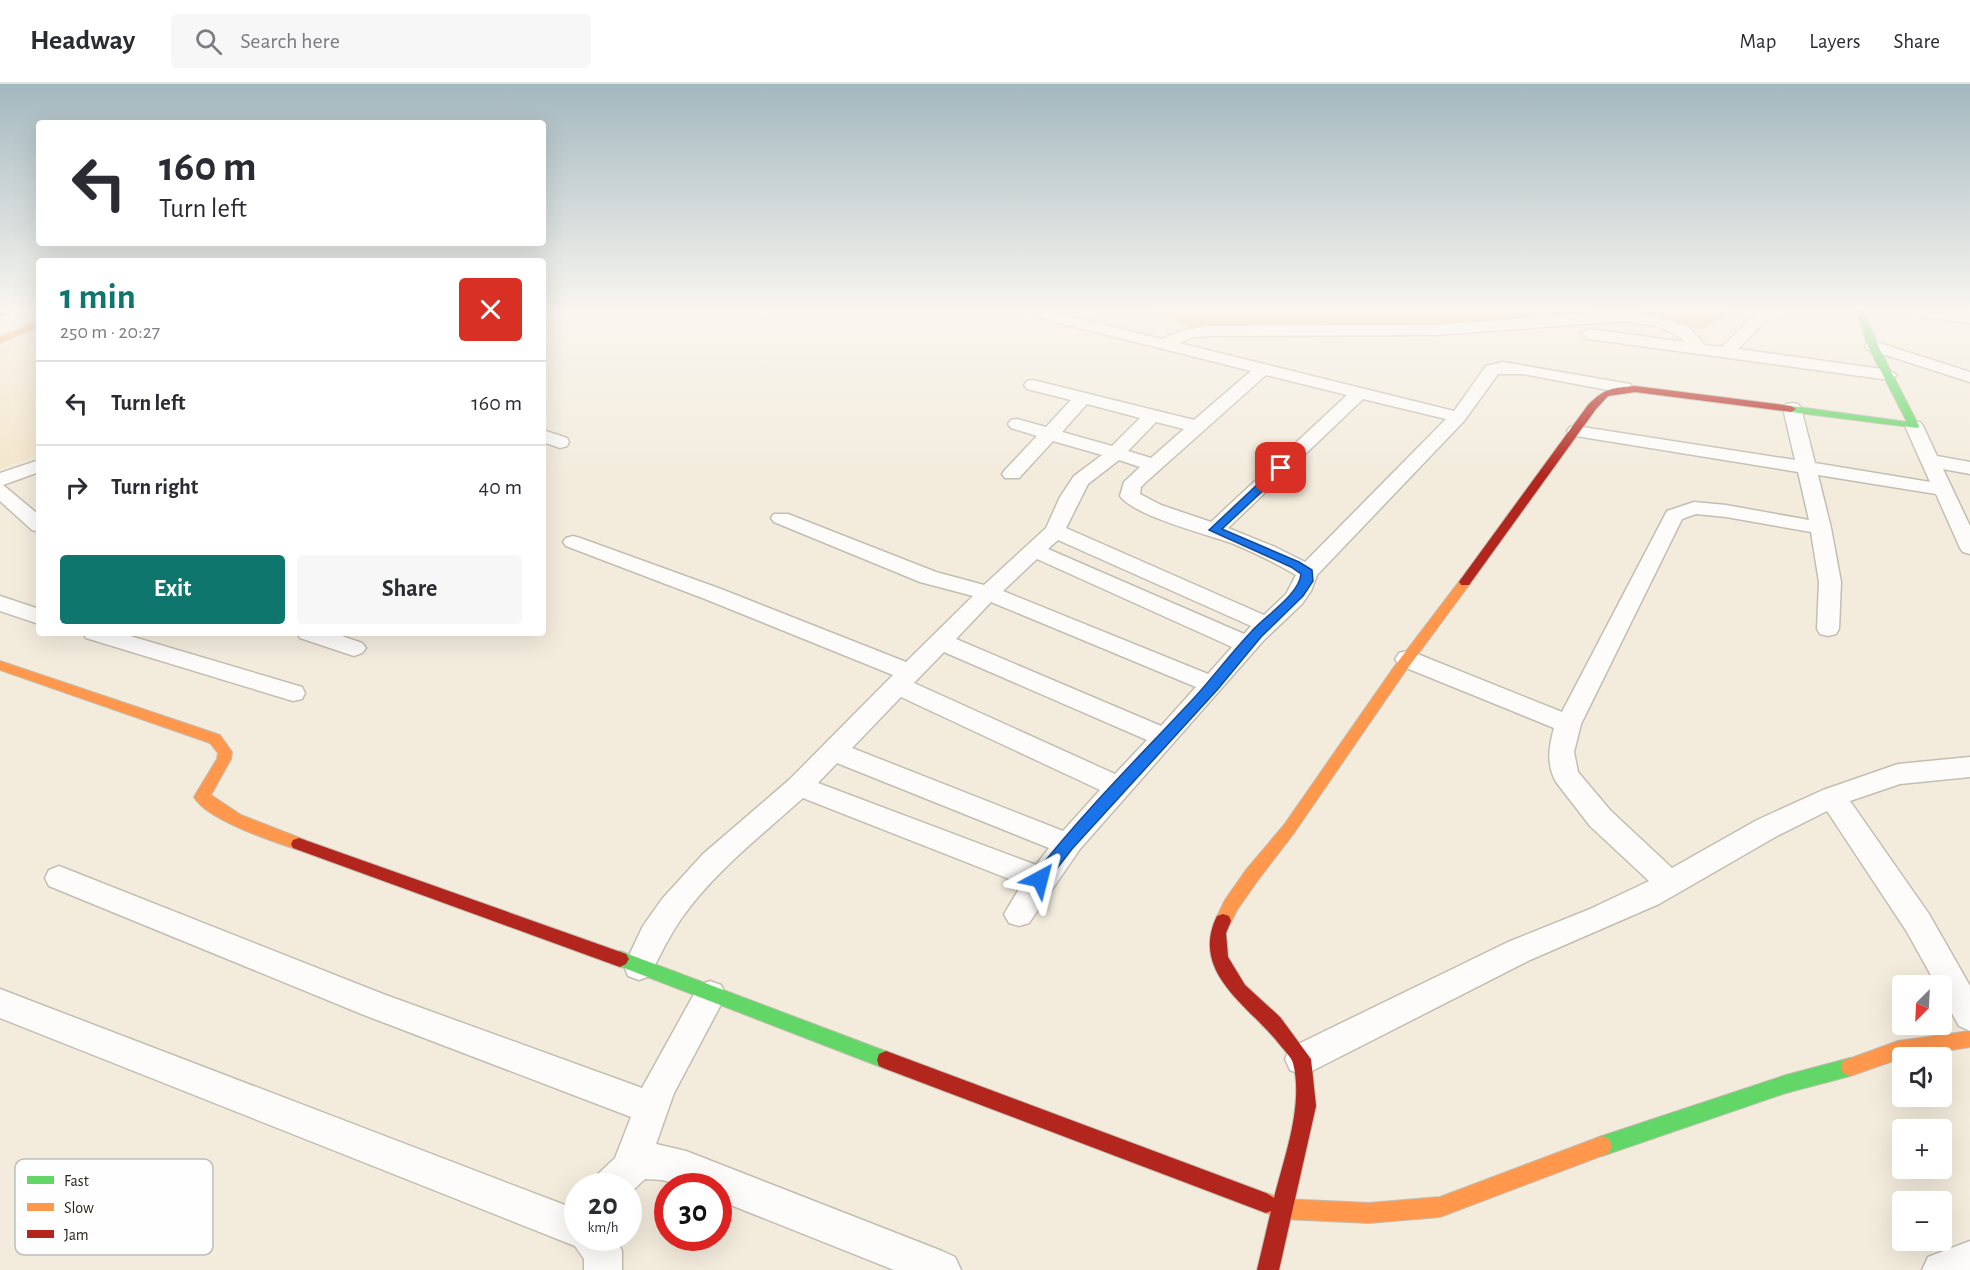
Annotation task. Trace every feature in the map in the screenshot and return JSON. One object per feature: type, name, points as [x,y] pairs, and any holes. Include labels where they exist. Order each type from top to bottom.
[{"type":"main road","points":[[1883,364],[1914,426]]},
{"type":"main road","points":[[1268,1270],[1306,1106],[1302,1059],[1274,1023],[1239,991],[1219,958],[1218,933],[1236,897],[1289,829],[1407,659],[1576,431],[1594,401],[1607,392],[1624,388],[1651,390],[1914,426]]},
{"type":"main road","points":[[0,665],[215,739],[225,752],[224,762],[205,786],[202,797],[231,817],[314,850],[639,966],[1283,1209],[1369,1213],[1440,1207],[1635,1133],[1706,1112],[1786,1084],[1860,1065],[1898,1050],[1970,1039]]},
{"type":"street","points":[[1248,364],[1458,417]]},
{"type":"street","points":[[1810,364],[1889,375]]},
{"type":"street","points":[[1930,364],[1970,377]]},
{"type":"street","points":[[1019,914],[1040,879],[1067,844],[1213,685],[1247,644],[1299,593],[1306,581],[1307,573],[1458,417],[1492,370],[1503,367],[1624,388]]},
{"type":"street","points":[[1264,368],[1131,486],[1130,496],[1158,511],[1214,530],[1295,564],[1307,573]]},
{"type":"street","points":[[1033,385],[1198,427]]},
{"type":"street","points":[[1214,530],[1359,393]]},
{"type":"street","points":[[1012,474],[1083,398]]},
{"type":"street","points":[[1792,408],[1821,528],[1830,582],[1828,629]]},
{"type":"street","points":[[639,966],[672,908],[712,862],[799,786],[988,593],[1035,551],[1054,531],[1081,480],[1115,454],[1152,416]]},
{"type":"street","points":[[1017,424],[1154,465]]},
{"type":"street","points":[[1914,426],[1970,548]]},
{"type":"street","points":[[1576,431],[1945,490]]},
{"type":"street","points":[[1932,461],[1970,468]]},
{"type":"street","points":[[0,480],[36,467]]},
{"type":"street","points":[[0,490],[36,523]]},
{"type":"street","points":[[1670,883],[1600,818],[1565,775],[1561,752],[1568,724],[1674,515],[1694,508],[1726,511],[1821,528]]},
{"type":"street","points":[[781,518],[928,577],[988,593],[1213,685]]},
{"type":"street","points":[[1054,531],[1266,624]]},
{"type":"street","points":[[573,542],[713,594],[904,680],[1118,787]]},
{"type":"street","points":[[1035,551],[1247,644]]},
{"type":"street","points":[[0,603],[36,616]]},
{"type":"street","points":[[104,636],[293,693]]},
{"type":"street","points":[[317,636],[354,648]]},
{"type":"street","points":[[941,642],[1165,738]]},
{"type":"street","points":[[1407,659],[1568,724]]},
{"type":"street","points":[[833,751],[1067,844]]},
{"type":"street","points":[[1302,1059],[1519,951],[1600,918],[1670,883],[1767,828],[1832,797],[1898,774],[1969,768]]},
{"type":"street","points":[[799,786],[1040,879]]},
{"type":"street","points":[[1832,797],[1918,923],[1970,1016]]},
{"type":"street","points":[[59,878],[419,1023],[651,1108]]},
{"type":"street","points":[[622,1173],[660,1086],[710,994]]},
{"type":"street","points":[[0,1003],[564,1224]]},
{"type":"street","points":[[627,1173],[654,1160],[686,1169],[942,1270]]},
{"type":"street","points":[[603,1251],[603,1270]]},
{"type":"street","points":[[1941,1270],[1970,1260]]},
{"type":"shaded area","points":[[0,364],[36,364],[36,456],[0,469]]},
{"type":"traffic: fast","points":[[1791,409],[1914,426],[1882,364]]},
{"type":"traffic: fast","points":[[620,959],[886,1060]]},
{"type":"traffic: fast","points":[[1602,1146],[1786,1084],[1850,1067]]},
{"type":"traffic: slow","points":[[1223,921],[1252,875],[1289,829],[1399,670],[1465,582]]},
{"type":"traffic: slow","points":[[0,665],[215,739],[225,752],[224,759],[202,797],[236,819],[299,844]]},
{"type":"traffic: slow","points":[[1850,1067],[1898,1050],[1970,1039]]},
{"type":"traffic: slow","points":[[1266,1203],[1283,1209],[1369,1213],[1440,1207],[1602,1146]]},
{"type":"traffic: jam","points":[[1465,582],[1592,407],[1605,394],[1635,389],[1791,409]]},
{"type":"traffic: jam","points":[[299,844],[620,959]]},
{"type":"traffic: jam","points":[[1223,921],[1218,933],[1219,958],[1239,991],[1274,1023],[1302,1059],[1306,1106],[1268,1270]]},
{"type":"traffic: jam","points":[[886,1060],[1266,1203]]},
{"type":"route","points":[[1040,879],[1067,844],[1213,685],[1256,634],[1299,593],[1306,581],[1307,573],[1295,564],[1214,530],[1281,468]]}]
